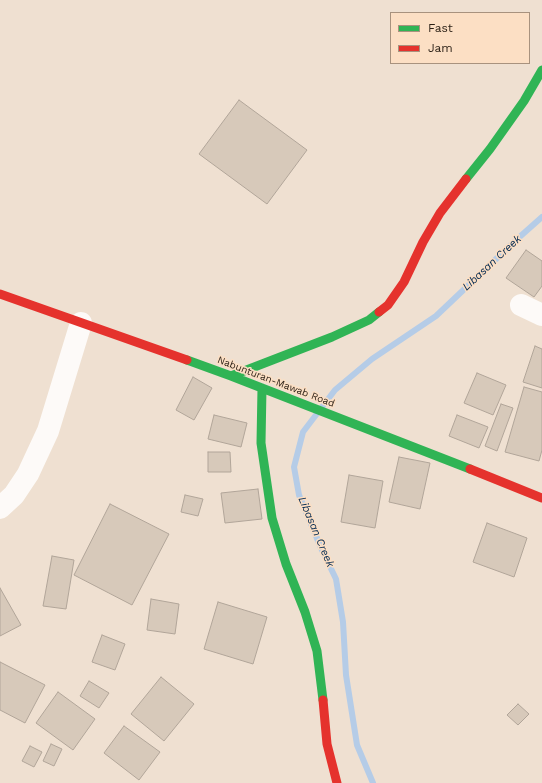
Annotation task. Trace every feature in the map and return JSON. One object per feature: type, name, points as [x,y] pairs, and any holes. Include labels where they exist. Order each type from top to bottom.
[{"type":"street","points":[[231,376],[369,320],[388,305],[404,282],[423,242],[440,213],[490,149],[524,101],[542,70]]},
{"type":"street","name":"Nabunturan-Mawab Road","points":[[0,294],[231,376],[459,464],[542,498]]},
{"type":"street","points":[[521,305],[542,315]]},
{"type":"street","points":[[0,508],[14,495],[28,474],[48,431],[81,323]]},
{"type":"street","points":[[262,388],[261,443],[272,518],[286,564],[305,612],[317,651],[325,713],[327,744],[337,783]]},
{"type":"building","points":[[239,100],[307,150],[267,204],[199,154]]},
{"type":"building","points":[[526,250],[542,261],[542,286],[534,297],[506,278]]},
{"type":"building","points":[[535,346],[542,349],[542,388],[523,382]]},
{"type":"building","points":[[477,373],[506,385],[493,415],[464,403]]},
{"type":"building","points":[[193,377],[212,388],[194,420],[176,410]]},
{"type":"building","points":[[524,387],[542,392],[542,450],[539,461],[505,452]]},
{"type":"building","points":[[501,404],[513,408],[497,451],[485,446]]},
{"type":"building","points":[[214,415],[247,423],[241,447],[208,439]]},
{"type":"building","points":[[457,415],[488,427],[479,448],[449,436]]},
{"type":"building","points":[[208,452],[230,452],[231,472],[208,472]]},
{"type":"building","points":[[399,457],[430,463],[420,509],[389,502]]},
{"type":"building","points":[[349,475],[383,481],[375,528],[341,522]]},
{"type":"building","points":[[258,489],[262,519],[225,523],[221,493]]},
{"type":"building","points":[[185,495],[203,499],[198,516],[181,512]]},
{"type":"building","points":[[110,504],[169,534],[132,605],[74,575]]},
{"type":"building","points":[[487,523],[527,538],[514,577],[473,562]]},
{"type":"building","points":[[52,556],[74,560],[66,609],[43,606]]},
{"type":"building","points":[[0,588],[21,625],[0,636]]},
{"type":"building","points":[[151,599],[179,604],[175,634],[147,630]]},
{"type":"building","points":[[218,602],[267,617],[253,664],[204,649]]},
{"type":"building","points":[[102,635],[125,644],[115,670],[92,662]]},
{"type":"building","points":[[0,662],[45,685],[25,723],[0,710]]},
{"type":"building","points":[[161,677],[194,704],[164,741],[131,714]]},
{"type":"building","points":[[89,681],[109,693],[99,708],[80,696]]},
{"type":"building","points":[[58,692],[95,719],[73,750],[36,723]]},
{"type":"building","points":[[518,704],[529,714],[518,725],[507,715]]},
{"type":"building","points":[[124,726],[160,752],[139,780],[104,753]]},
{"type":"building","points":[[51,744],[62,749],[54,766],[43,761]]},
{"type":"building","points":[[30,746],[42,752],[34,767],[22,761]]},
{"type":"waterway","name":"Libasan Creek","points":[[373,783],[357,745],[346,675],[343,622],[336,579],[321,548],[299,495],[294,467],[303,432],[335,390],[372,359],[436,316],[542,217]]},
{"type":"traffic: fast","points":[[466,179],[490,149],[524,101],[542,70]]},
{"type":"traffic: fast","points":[[231,376],[332,337],[369,320],[379,312]]},
{"type":"traffic: fast","points":[[187,360],[470,469]]},
{"type":"traffic: fast","points":[[262,388],[261,443],[272,518],[286,564],[305,612],[317,651],[323,700]]},
{"type":"traffic: jam","points":[[379,312],[388,305],[404,282],[423,242],[440,213],[466,179]]},
{"type":"traffic: jam","points":[[0,294],[187,360]]},
{"type":"traffic: jam","points":[[470,469],[542,498]]},
{"type":"traffic: jam","points":[[323,700],[327,744],[337,783]]}]
